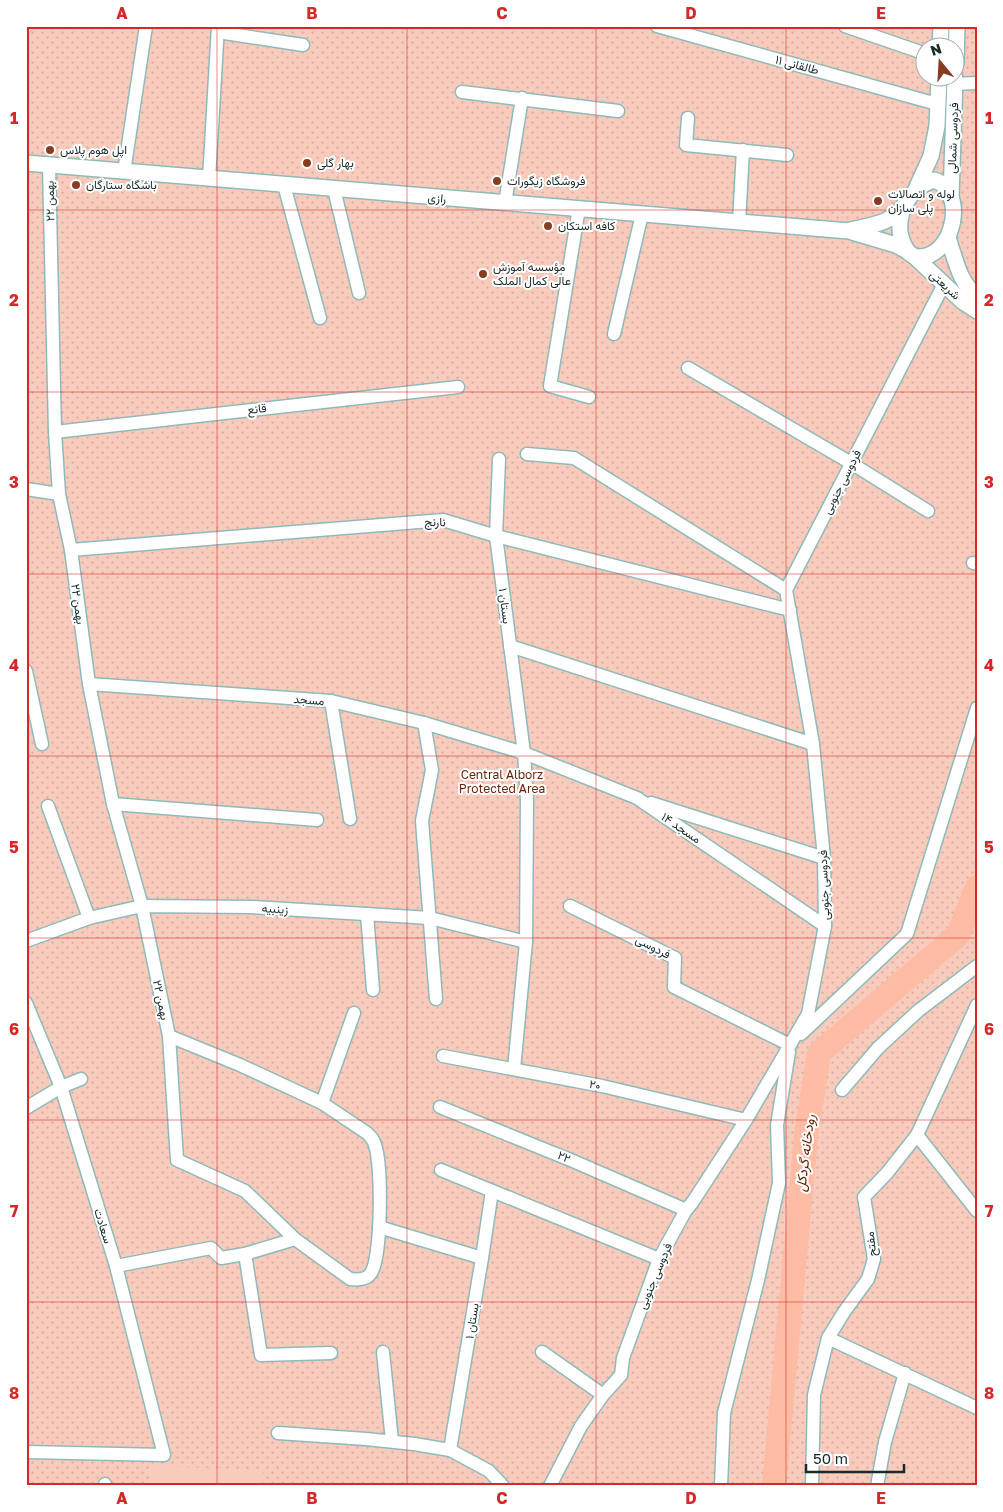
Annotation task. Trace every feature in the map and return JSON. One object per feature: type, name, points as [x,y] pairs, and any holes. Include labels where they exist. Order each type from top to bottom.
[{"type":"street","points":[[124,172],[146,26]]},
{"type":"street","name":"طالقانی ۱۱","points":[[657,26],[937,104]]},
{"type":"street","points":[[845,26],[916,51]]},
{"type":"street","points":[[209,179],[218,29],[303,45]]},
{"type":"street","name":"فردوسی شمالی","points":[[913,193],[931,156],[937,126],[938,88]]},
{"type":"street","name":"فردوسی شمالی","points":[[951,199],[955,88]]},
{"type":"street","points":[[462,92],[618,111]]},
{"type":"street","points":[[505,204],[522,98]]},
{"type":"street","points":[[688,118],[686,145],[788,155]]},
{"type":"street","points":[[740,222],[743,150]]},
{"type":"street","name":"رازی","points":[[26,163],[849,231]]},
{"type":"street","name":"۲۲ بهمن","points":[[49,164],[55,432],[59,494],[71,550],[89,684],[113,804],[142,906],[169,1036],[177,1160],[245,1191],[295,1239],[350,1279],[368,1278],[375,1264],[379,1227],[378,1161],[373,1139],[367,1133],[322,1104],[240,1065],[169,1036]]},
{"type":"street","points":[[934,180],[941,182],[948,189],[953,211],[948,238],[944,245],[926,256],[911,254],[880,240],[849,231],[875,225],[900,214],[913,193],[925,182],[934,180]]},
{"type":"street","points":[[284,185],[320,318]]},
{"type":"street","points":[[334,189],[359,292]]},
{"type":"street","points":[[911,254],[902,241],[899,231],[900,220],[913,193]]},
{"type":"street","points":[[579,208],[550,386],[589,397]]},
{"type":"street","points":[[614,334],[642,214]]},
{"type":"street","name":"شریعتی","points":[[948,238],[960,273],[970,291],[977,296]]},
{"type":"street","name":"شریعتی","points":[[911,254],[963,302],[977,311]]},
{"type":"street","name":"فردوسی جنوبی","points":[[550,1486],[581,1426],[603,1395],[621,1375],[623,1358],[659,1259],[686,1210],[746,1120],[808,1014],[825,926],[824,858],[813,744],[786,590],[944,284]]},
{"type":"street","points":[[688,368],[851,463],[928,511]]},
{"type":"street","name":"قانع","points":[[55,432],[458,386]]},
{"type":"street","points":[[527,454],[574,458],[786,590]]},
{"type":"street","name":"بستان ۱","points":[[499,459],[496,536],[524,753],[527,800],[526,942],[514,1069]]},
{"type":"street","points":[[26,489],[59,494]]},
{"type":"street","name":"نارنج","points":[[71,550],[443,520],[496,536],[790,610]]},
{"type":"street","points":[[510,646],[813,744]]},
{"type":"street","points":[[26,671],[42,744]]},
{"type":"street","name":"مسجد","points":[[89,684],[331,701],[424,724],[524,753]]},
{"type":"street","points":[[331,701],[350,819]]},
{"type":"street","points":[[721,1486],[724,1413],[758,1280],[779,1183],[777,1125],[790,1045],[906,934],[977,708]]},
{"type":"street","points":[[424,724],[432,770],[422,821],[436,999]]},
{"type":"street","name":"مسجد ۱۴","points":[[524,753],[637,798],[825,926]]},
{"type":"street","points":[[637,798],[824,858]]},
{"type":"street","points":[[113,804],[317,820]]},
{"type":"street","points":[[48,806],[89,918]]},
{"type":"street","name":"زینبیه","points":[[26,942],[89,918],[142,906],[252,907],[430,918],[526,942]]},
{"type":"street","name":"فردوسی","points":[[570,906],[675,958],[674,987],[790,1045]]},
{"type":"street","points":[[367,914],[373,990]]},
{"type":"street","points":[[842,1090],[885,1042],[918,1011],[977,966]]},
{"type":"street","name":"سعادت","points":[[26,1003],[61,1087],[116,1266],[164,1455],[26,1452]]},
{"type":"street","name":"مفتح","points":[[828,1338],[868,1279],[874,1259],[864,1198],[887,1173],[917,1135],[974,1020],[977,1005]]},
{"type":"street","points":[[322,1104],[354,1013]]},
{"type":"street","name":"۲۰","points":[[442,1056],[602,1086],[746,1120]]},
{"type":"street","points":[[26,1108],[61,1087],[80,1080]]},
{"type":"street","name":"۲۲","points":[[440,1107],[574,1161],[686,1210]]},
{"type":"street","points":[[917,1135],[977,1211]]},
{"type":"street","points":[[441,1170],[659,1259]]},
{"type":"street","name":"بستان ۱","points":[[450,1450],[492,1191]]},
{"type":"street","points":[[379,1227],[482,1258]]},
{"type":"street","points":[[116,1266],[211,1248],[221,1258],[246,1254],[295,1239]]},
{"type":"street","points":[[246,1254],[261,1355],[331,1353]]},
{"type":"street","points":[[812,1486],[814,1395],[828,1338],[977,1408]]},
{"type":"street","points":[[383,1352],[392,1441]]},
{"type":"street","points":[[542,1352],[603,1395]]},
{"type":"street","points":[[877,1486],[885,1442],[905,1373]]},
{"type":"street","points":[[278,1433],[392,1441],[450,1450],[489,1471],[503,1486]]},
{"type":"green space","name":"Central Alborz Protected Area","points":[[26,26],[977,26],[977,1486],[26,1486]]},
{"type":"green space","points":[[151,1466],[263,1470],[263,1486],[150,1486]]},
{"type":"waterway","name":"رودخانه گردکل","points":[[774,1486],[806,1135],[819,1053],[958,935],[977,887]]},
{"type":"place","name":"اپل هوم پلاس","points":[[50,150]]},
{"type":"place","name":"بهار گلی","points":[[307,163]]},
{"type":"place","name":"فروشگاه زیگورات","points":[[497,181]]},
{"type":"place","name":"باشگاه ستارگان","points":[[76,185]]},
{"type":"place","name":"لوله و اتصالات پلی سازان","points":[[878,201]]},
{"type":"place","name":"کافه استکان","points":[[548,226]]},
{"type":"place","name":"مؤسسه آموزش عالی کمال الملک","points":[[483,274]]}]
